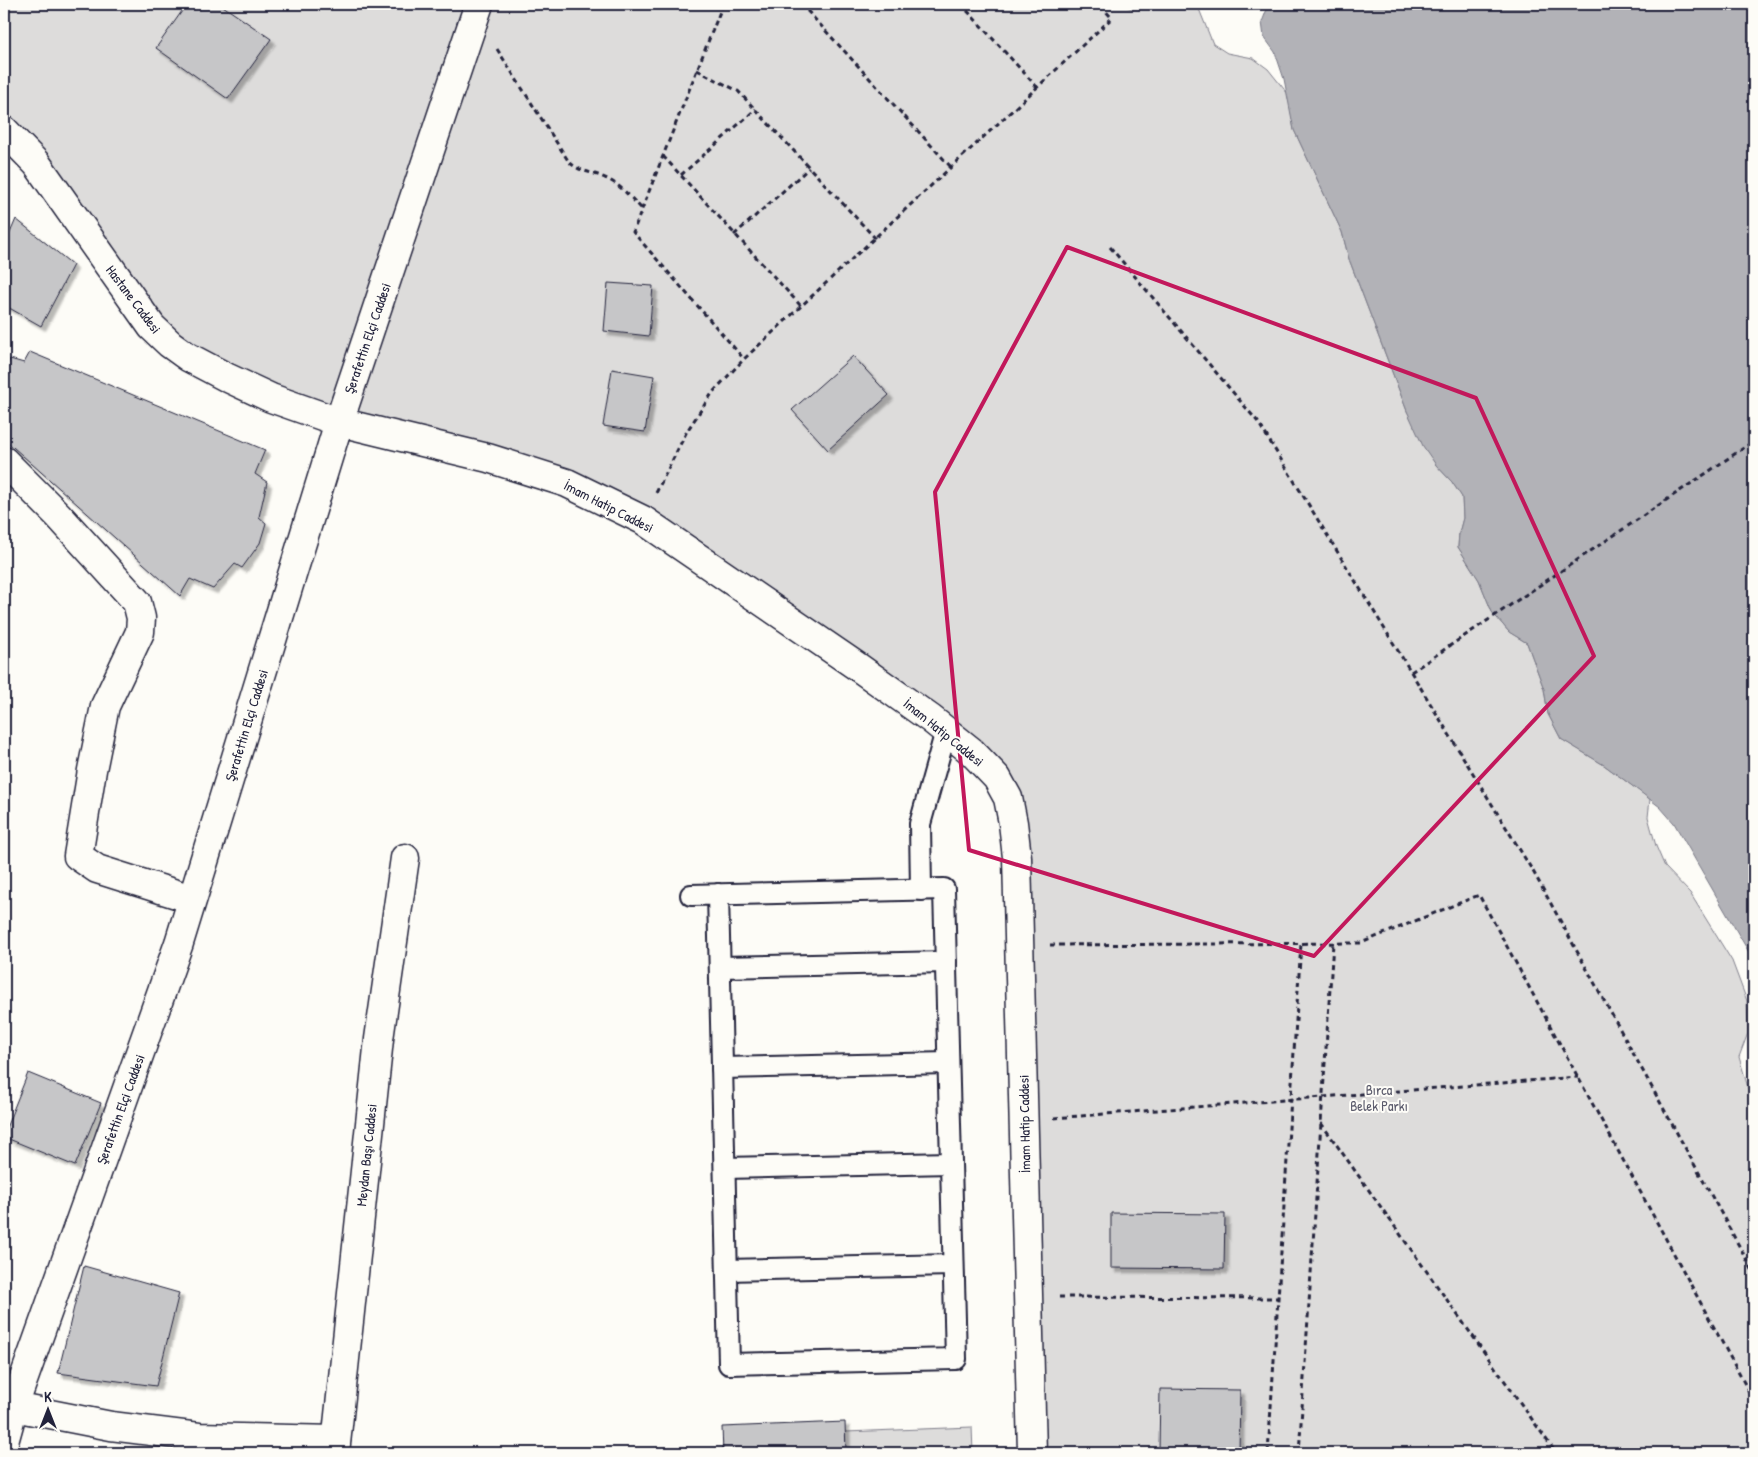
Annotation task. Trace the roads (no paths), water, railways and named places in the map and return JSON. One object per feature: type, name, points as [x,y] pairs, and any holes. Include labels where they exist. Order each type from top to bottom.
[{"type":"street","name":"Şerafettin Elçi Caddesi","points":[[4,1442],[9,1406],[180,943],[339,422],[478,9]]},
{"type":"street","name":"Hastane Caddesi","points":[[4,130],[37,164],[147,320],[170,344],[188,357],[226,377],[272,398],[339,422]]},
{"type":"street","name":"İmam Hatip Caddesi","points":[[339,422],[488,458],[558,480],[643,520],[858,667],[946,731],[971,751],[997,778],[1008,798],[1014,823],[1017,857],[1032,1453]]},
{"type":"street","points":[[4,461],[58,515],[137,602],[141,618],[140,632],[105,706],[78,856],[97,869],[192,900]]},
{"type":"street","name":"Meydan Başı Caddesi","points":[[336,1447],[379,1039],[405,858]]},
{"type":"street","points":[[9,1406],[111,1426],[199,1437],[336,1447]]},
{"type":"lane","points":[[921,890],[920,824],[946,731]]},
{"type":"lane","points":[[692,895],[718,894],[921,890],[944,889],[956,1359],[729,1364],[718,894]]},
{"type":"lane","points":[[720,968],[946,962]]},
{"type":"lane","points":[[722,1068],[948,1063]]},
{"type":"lane","points":[[725,1168],[951,1163]]},
{"type":"lane","points":[[727,1270],[953,1265]]},
{"type":"park label","name":"Bırca Belek Parkı","points":[[1379,1098]]}]
